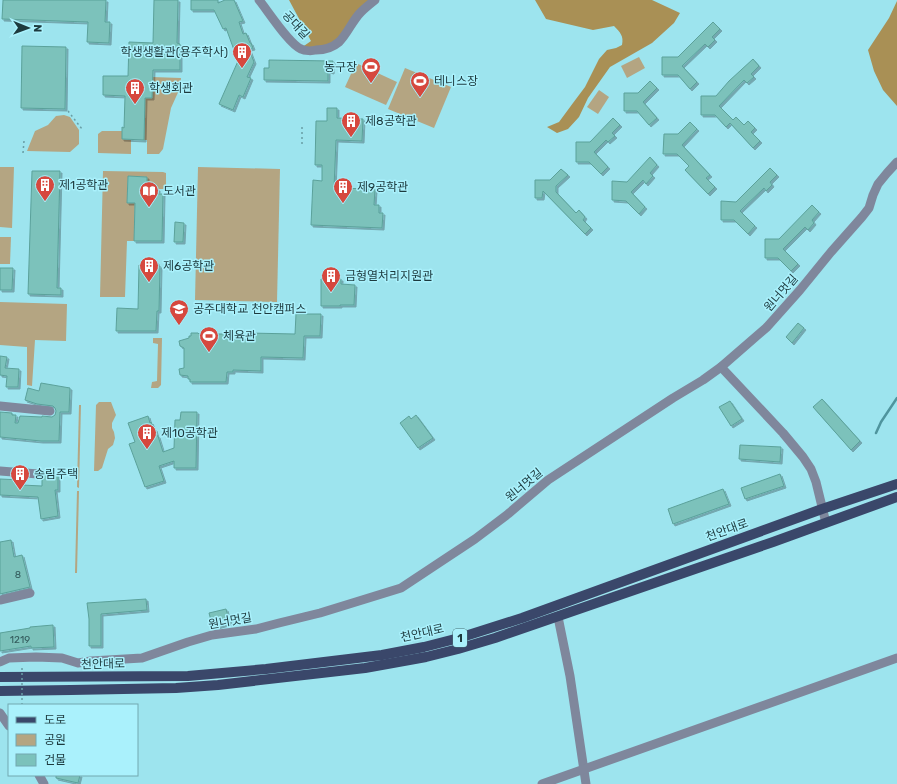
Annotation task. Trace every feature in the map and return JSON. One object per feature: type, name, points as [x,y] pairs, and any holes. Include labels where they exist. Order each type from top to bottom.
[{"type":"main road","name":"천안대로","points":[[0,677],[188,676],[281,668],[382,655],[417,648],[459,638],[522,618],[897,484]]},
{"type":"main road","name":"천안대로","points":[[0,691],[176,688],[218,685],[365,668],[426,657],[458,650],[495,638],[897,497]]},
{"type":"street","name":"공대길","points":[[259,0],[294,44],[300,49],[307,50],[326,50],[334,46],[340,41],[360,13],[375,0]]},
{"type":"street","name":"원너멋길","points":[[0,662],[9,658],[36,657],[62,658],[78,664],[91,661],[142,658],[174,646],[212,635],[256,629],[320,613],[402,588],[475,539],[508,514],[548,480],[703,380],[767,327],[862,217],[869,208],[872,196],[878,184],[897,162]]},
{"type":"street","points":[[721,366],[803,457],[812,469],[826,523]]},
{"type":"street","points":[[0,406],[50,411]]},
{"type":"street","points":[[0,470],[38,474]]},
{"type":"street","points":[[0,600],[30,593]]},
{"type":"street","points":[[558,616],[570,676],[586,784]]},
{"type":"street","points":[[542,784],[897,658]]},
{"type":"street","points":[[0,713],[8,725]]},
{"type":"path","points":[[68,111],[82,129]]},
{"type":"path","points":[[302,125],[302,144]]},
{"type":"path","points":[[23,153],[24,141]]},
{"type":"path","points":[[22,668],[22,704]]},
{"type":"green space","points":[[639,57],[645,68],[627,78],[621,66]]},
{"type":"green space","name":"농구장","points":[[356,63],[397,82],[386,105],[345,87]]},
{"type":"green space","name":"테니스장","points":[[405,68],[451,87],[434,128],[388,109]]},
{"type":"green space","points":[[152,77],[181,78],[180,88],[171,108],[163,149],[159,154],[147,154],[147,140],[144,140],[145,98]]},
{"type":"green space","points":[[599,90],[609,97],[598,114],[587,107]]},
{"type":"green space","points":[[64,115],[70,117],[79,130],[79,144],[70,152],[27,151],[35,131],[48,125],[56,116]]},
{"type":"green space","points":[[102,131],[122,131],[122,139],[131,140],[131,154],[98,153],[98,134]]},
{"type":"green space","points":[[0,167],[14,167],[12,228],[0,227]]},
{"type":"green space","points":[[198,167],[280,169],[277,302],[195,300]]},
{"type":"green space","points":[[103,171],[166,173],[166,189],[147,189],[147,177],[128,176],[127,202],[135,203],[134,241],[127,241],[125,297],[100,297]]},
{"type":"green space","points":[[0,237],[11,237],[10,264],[0,264]]},
{"type":"green space","points":[[0,302],[67,304],[66,341],[35,340],[32,386],[27,385],[27,347],[0,345]]},
{"type":"green space","points":[[153,338],[162,338],[161,385],[158,388],[151,388],[152,382],[157,381],[158,344],[153,343]]},
{"type":"green space","points":[[99,402],[111,402],[116,415],[112,423],[115,438],[113,445],[108,449],[102,468],[98,471],[94,471],[96,405]]},
{"type":"green space","points":[[79,405],[81,405],[79,488],[77,487]]},
{"type":"green space","points":[[77,491],[79,491],[77,573],[75,573]]},
{"type":"shaded area","points":[[289,0],[372,0],[332,45],[301,48],[311,41]]},
{"type":"shaded area","points":[[535,0],[652,0],[680,13],[674,23],[652,43],[610,67],[588,98],[579,117],[568,129],[557,133],[547,127],[559,122],[585,87],[599,59],[607,50],[622,45],[622,37],[620,32],[614,26],[593,30],[546,19]]},
{"type":"shaded area","points":[[897,1],[897,106],[883,90],[874,71],[868,50],[889,18]]},
{"type":"building","points":[[3,0],[106,0],[105,22],[110,22],[109,43],[87,42],[88,22],[2,19]]},
{"type":"building","points":[[154,0],[178,0],[177,43],[180,44],[180,70],[153,70],[152,98],[145,98],[144,140],[122,139],[122,127],[124,128],[125,96],[103,95],[103,76],[128,76],[129,42],[153,43]]},
{"type":"building","name":"학생생활관(용주학사)","points":[[191,0],[218,0],[218,3],[225,0],[234,0],[243,21],[239,22],[243,34],[246,33],[253,48],[249,49],[254,62],[247,77],[251,78],[243,97],[239,95],[233,110],[219,104],[238,61],[226,28],[223,29],[214,10],[191,10]]},
{"type":"building","points":[[713,22],[720,29],[712,37],[715,40],[708,47],[705,44],[682,66],[697,82],[690,89],[678,75],[662,75],[662,57],[678,57]]},
{"type":"building","points":[[22,46],[66,47],[65,109],[21,108]]},
{"type":"building","points":[[753,59],[759,66],[751,74],[754,77],[747,83],[744,80],[719,106],[733,120],[736,117],[744,125],[748,121],[755,128],[751,132],[760,141],[753,148],[730,123],[726,127],[715,115],[701,115],[701,96],[716,96],[729,81]]},
{"type":"building","points":[[269,60],[333,61],[332,72],[328,71],[328,81],[264,80],[264,68],[269,68]]},
{"type":"building","points":[[650,81],[657,88],[643,102],[657,118],[649,125],[637,111],[624,111],[624,93],[638,93]]},
{"type":"building","points":[[327,108],[337,108],[337,118],[363,119],[362,141],[336,140],[334,188],[375,189],[374,205],[379,205],[379,213],[383,213],[382,228],[311,225],[313,180],[322,181],[322,165],[315,165],[316,121],[327,121]]},
{"type":"building","points":[[613,118],[620,125],[612,133],[615,136],[608,142],[606,140],[594,152],[608,167],[601,174],[589,162],[576,162],[576,142],[590,142]]},
{"type":"building","points":[[690,122],[697,129],[682,145],[710,175],[706,178],[715,187],[708,194],[685,170],[689,166],[677,154],[663,154],[664,134],[678,134]]},
{"type":"building","points":[[650,157],[657,165],[650,173],[653,176],[646,184],[643,180],[631,192],[645,207],[639,214],[626,201],[612,200],[612,181],[627,182]]},
{"type":"building","points":[[770,168],[777,175],[770,182],[772,185],[766,191],[764,188],[740,211],[755,226],[748,234],[734,220],[721,220],[721,201],[736,202]]},
{"type":"building","points":[[561,169],[568,175],[556,186],[556,192],[576,213],[579,210],[585,217],[583,220],[591,228],[585,234],[543,191],[542,198],[535,198],[535,180],[550,180]]},
{"type":"building","name":"제1공학관","points":[[32,171],[60,171],[57,288],[61,288],[61,295],[28,294]]},
{"type":"building","name":"도서관","points":[[128,176],[147,177],[147,189],[158,189],[158,194],[163,194],[162,241],[134,241],[135,203],[127,203]]},
{"type":"building","points":[[812,205],[819,212],[812,220],[814,223],[808,230],[805,227],[783,249],[798,264],[791,271],[778,258],[765,258],[765,239],[779,239]]},
{"type":"building","points":[[175,222],[184,223],[183,242],[174,242]]},
{"type":"building","name":"제6공학관","points":[[146,262],[157,262],[157,266],[160,266],[159,311],[157,311],[156,331],[116,331],[117,308],[138,309],[139,265],[146,265]]},
{"type":"building","points":[[0,268],[13,268],[12,290],[0,290]]},
{"type":"building","name":"금형열처리지원관","points":[[321,279],[341,279],[341,284],[355,285],[354,305],[321,306]]},
{"type":"building","points":[[296,314],[321,314],[320,336],[304,336],[303,358],[261,357],[261,371],[233,370],[233,372],[227,372],[226,382],[190,382],[188,376],[180,375],[179,369],[184,368],[184,348],[180,346],[179,341],[189,338],[191,333],[227,334],[227,339],[248,340],[248,333],[295,334]]},
{"type":"building","points":[[798,323],[804,328],[792,343],[786,337]]},
{"type":"building","points":[[0,356],[7,357],[5,368],[19,369],[18,387],[6,387],[7,376],[0,375]]},
{"type":"building","points":[[41,383],[70,388],[69,412],[60,412],[59,441],[41,441],[0,437],[0,412],[12,413],[12,415],[16,415],[15,423],[18,423],[20,416],[52,417],[55,415],[56,411],[53,406],[37,404],[25,400],[28,388],[39,391]]},
{"type":"building","points":[[822,399],[860,441],[851,450],[813,407]]},
{"type":"building","points":[[730,401],[742,419],[731,426],[719,407]]},
{"type":"building","name":"제10공학관","points":[[181,412],[197,412],[196,468],[174,468],[174,461],[159,466],[164,481],[145,487],[129,444],[135,442],[128,423],[148,416],[150,423],[151,422],[158,436],[163,452],[174,448],[175,420],[180,420]]},
{"type":"building","points":[[416,415],[433,438],[418,448],[400,423],[409,416],[411,419]]},
{"type":"building","points":[[740,445],[781,447],[780,462],[739,459]]},
{"type":"building","points":[[780,474],[784,486],[745,499],[741,488]]},
{"type":"building","points":[[44,475],[58,475],[58,490],[55,490],[58,516],[41,519],[38,497],[0,495],[0,479],[22,480],[22,485],[42,486],[42,478]]},
{"type":"building","points":[[723,489],[729,504],[673,524],[668,509]]},
{"type":"building","points":[[11,540],[14,557],[22,555],[30,587],[0,594],[0,542]]},
{"type":"building","points":[[146,599],[147,610],[101,614],[101,646],[89,646],[89,619],[87,603]]},
{"type":"building","points":[[226,609],[230,623],[213,628],[209,613]]},
{"type":"building","points":[[53,625],[54,647],[31,648],[31,646],[0,651],[0,633],[30,627]]},
{"type":"building","points":[[56,776],[80,776],[78,783],[56,778]]},
{"type":"waterway","points":[[876,433],[881,422],[897,398]]},
{"type":"place","name":"학생생활관(용주학사)","points":[[242,69]]},
{"type":"place","name":"농구장","points":[[371,84]]},
{"type":"place","name":"테니스장","points":[[420,98]]},
{"type":"place","name":"학생회관","points":[[135,105]]},
{"type":"place","name":"제8공학관","points":[[351,138]]},
{"type":"place","name":"제1공학관","points":[[45,202]]},
{"type":"place","name":"제9공학관","points":[[343,204]]},
{"type":"place","name":"도서관","points":[[149,208]]},
{"type":"place","name":"제6공학관","points":[[149,283]]},
{"type":"place","name":"금형열처리지원관","points":[[331,293]]},
{"type":"place","name":"공주대학교 천안캠퍼스","points":[[179,326]]},
{"type":"place","name":"체육관","points":[[209,353]]},
{"type":"place","name":"제10공학관","points":[[147,450]]},
{"type":"place","name":"송림주택","points":[[20,491]]}]
